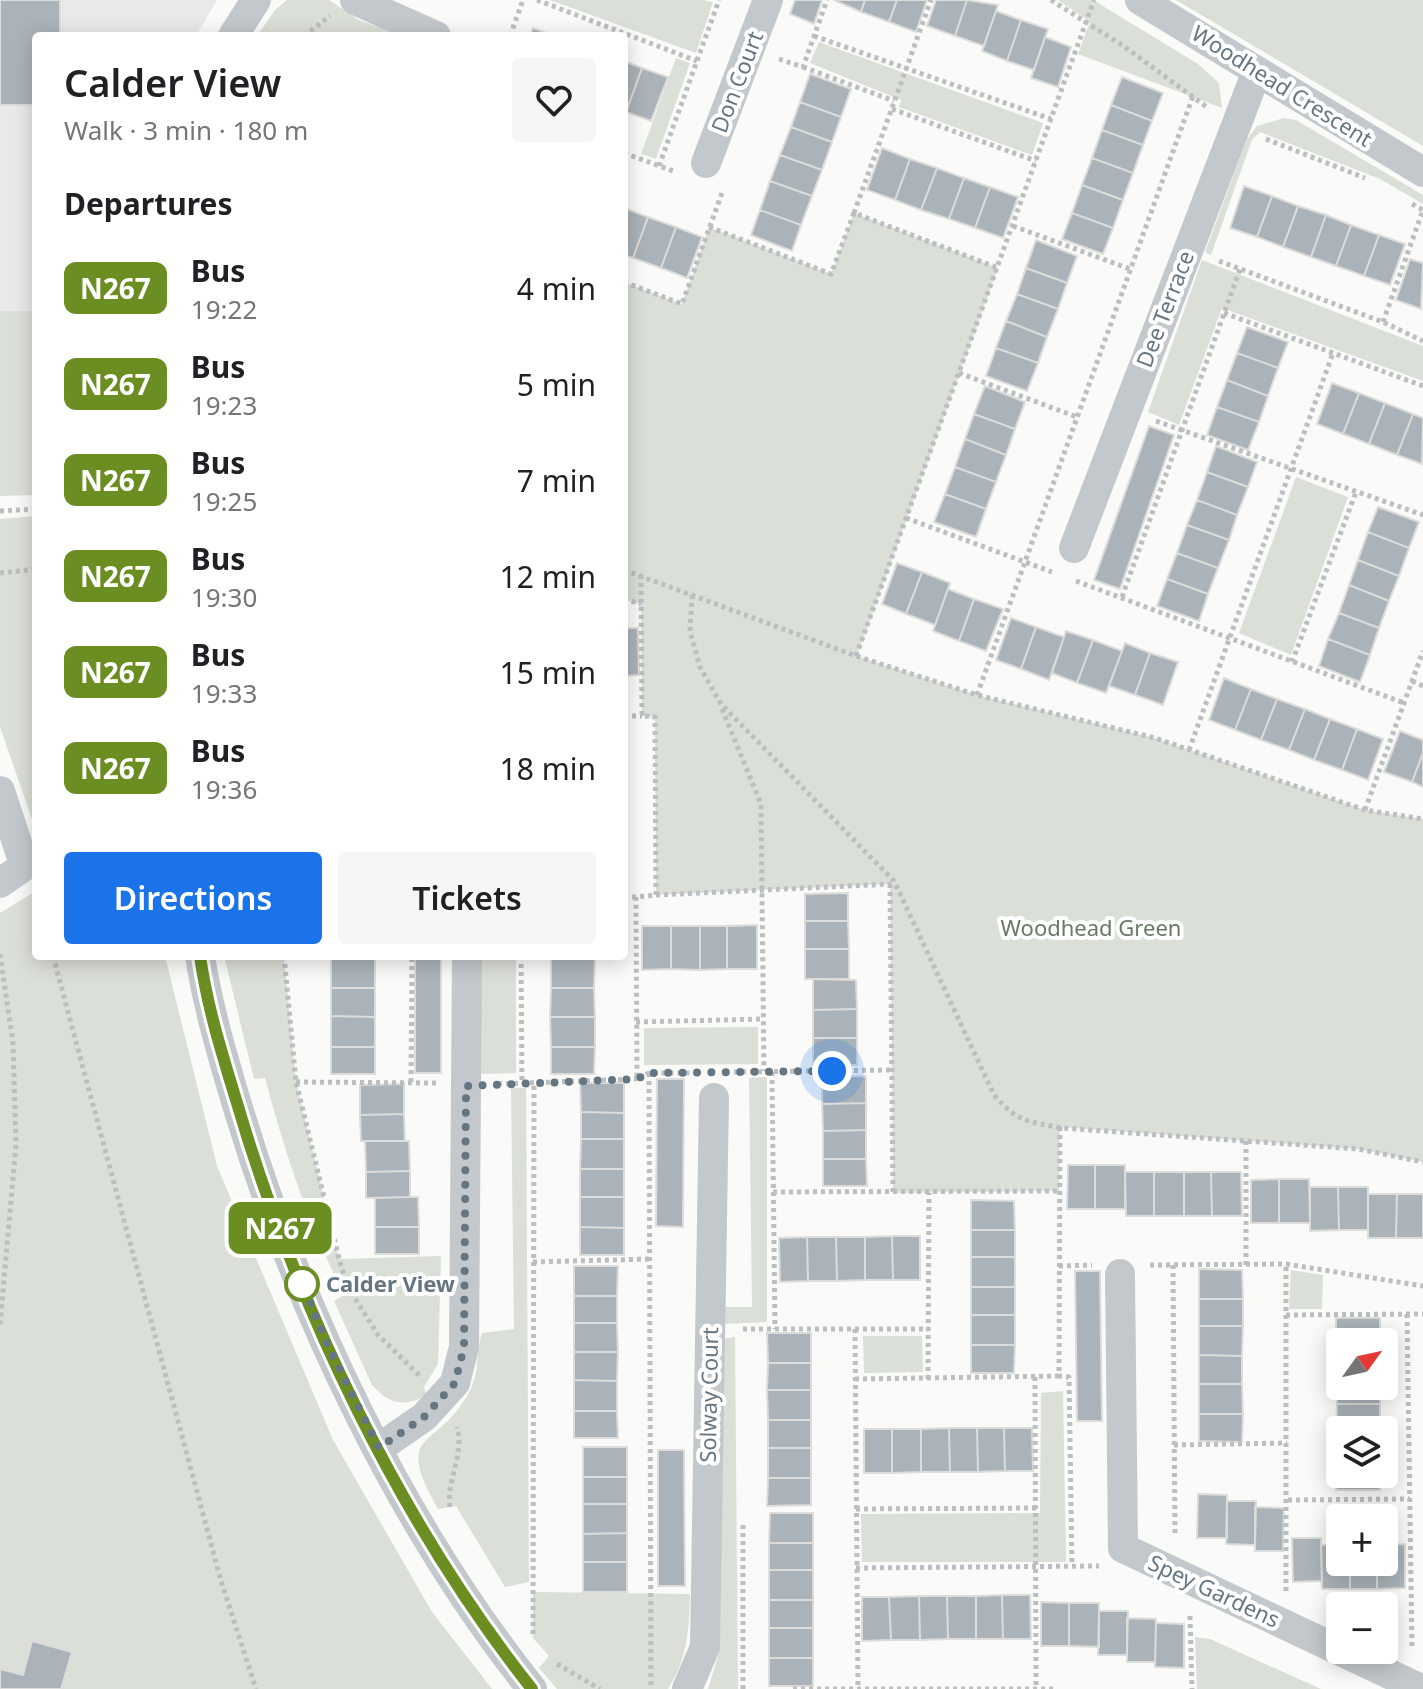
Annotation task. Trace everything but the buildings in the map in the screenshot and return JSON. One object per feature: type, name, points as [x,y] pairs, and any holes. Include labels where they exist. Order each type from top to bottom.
[{"type":"street","points":[[236,32],[256,0]]},
{"type":"street","points":[[355,0],[427,32]]},
{"type":"street","name":"Don Court","points":[[706,163],[768,0]]},
{"type":"street","name":"Woodhead Crescent","points":[[1140,0],[1423,172]]},
{"type":"street","name":"Dee Terrace","points":[[1074,548],[1257,71]]},
{"type":"street","points":[[0,791],[30,861],[0,883]]},
{"type":"street","points":[[201,960],[207,1003],[259,1176],[327,1344],[422,1527],[504,1655],[532,1689]]},
{"type":"street","points":[[379,1448],[424,1417],[455,1383],[464,1347],[467,960]]},
{"type":"street","name":"Solway Court","points":[[687,1689],[705,1647],[714,1081]]},
{"type":"street","name":"Spey Gardens","points":[[1124,1268],[1123,1548],[1417,1687]]},
{"type":"path","points":[[511,32],[523,0]]},
{"type":"path","points":[[537,0],[621,32]]},
{"type":"path","points":[[659,166],[719,0]]},
{"type":"path","points":[[709,227],[831,274],[931,0]]},
{"type":"path","points":[[1051,0],[1236,125],[1371,182]]},
{"type":"path","points":[[856,656],[1094,0]]},
{"type":"path","points":[[628,35],[697,61]]},
{"type":"path","points":[[814,36],[1051,119]]},
{"type":"path","points":[[803,67],[894,101]]},
{"type":"path","points":[[977,695],[1193,96]]},
{"type":"path","points":[[892,109],[1036,161]]},
{"type":"path","points":[[1383,322],[1423,210],[1410,203]]},
{"type":"path","points":[[854,213],[998,268]]},
{"type":"path","points":[[1013,226],[1130,269]]},
{"type":"path","points":[[1188,250],[1383,322],[1423,341]]},
{"type":"path","points":[[1122,597],[1240,269]]},
{"type":"path","points":[[1224,313],[1423,386]]},
{"type":"path","points":[[1189,750],[1333,353]]},
{"type":"path","points":[[959,373],[1077,417]]},
{"type":"path","points":[[1126,411],[1423,515]]},
{"type":"path","points":[[1292,662],[1356,492]]},
{"type":"path","points":[[0,511],[32,509]]},
{"type":"path","points":[[906,518],[1404,703]]},
{"type":"path","points":[[0,573],[32,569]]},
{"type":"path","points":[[628,571],[856,656],[977,695],[1155,738],[1365,810],[1423,819]]},
{"type":"path","points":[[641,575],[642,716]]},
{"type":"path","points":[[692,595],[690,631],[700,667],[721,704],[761,804],[764,1071]]},
{"type":"path","points":[[628,600],[641,604]]},
{"type":"path","points":[[1365,810],[1423,651]]},
{"type":"path","points":[[1412,681],[1423,686]]},
{"type":"path","points":[[721,704],[892,884],[994,1095],[1010,1115],[1034,1124],[1060,1127],[1358,1149],[1423,1162]]},
{"type":"path","points":[[628,716],[655,717],[656,895]]},
{"type":"path","points":[[628,897],[892,884]]},
{"type":"path","points":[[892,884],[893,1193]]},
{"type":"path","points":[[636,897],[637,1079]]},
{"type":"path","points":[[0,954],[13,1043],[16,1144],[0,1325]]},
{"type":"path","points":[[54,960],[221,1581],[256,1689]]},
{"type":"path","points":[[284,960],[296,1082],[341,1267],[353,1295],[378,1335],[440,1399],[459,1433],[449,1492],[454,1516]]},
{"type":"path","points":[[411,1082],[412,960]]},
{"type":"path","points":[[521,960],[522,1083]]},
{"type":"path","points":[[636,1022],[764,1019]]},
{"type":"path","points":[[296,1082],[411,1082],[466,1086],[637,1079],[649,1073],[714,1081],[764,1071],[891,1070]]},
{"type":"path","points":[[772,1072],[775,1329]]},
{"type":"path","points":[[649,1073],[651,1689]]},
{"type":"path","points":[[526,1628],[533,1638],[534,1083]]},
{"type":"path","points":[[1059,1376],[1060,1127]]},
{"type":"path","points":[[1246,1141],[1246,1265]]},
{"type":"path","points":[[773,1192],[1059,1191]]},
{"type":"path","points":[[928,1379],[929,1193]]},
{"type":"path","points":[[533,1262],[650,1259]]},
{"type":"path","points":[[1059,1266],[1124,1268],[1286,1264],[1423,1286]]},
{"type":"path","points":[[1285,1624],[1288,1500],[1286,1264]]},
{"type":"path","points":[[1173,1265],[1174,1445],[1192,1689]]},
{"type":"path","points":[[1407,1314],[1417,1687]]},
{"type":"path","points":[[1286,1315],[1423,1314]]},
{"type":"path","points":[[710,1329],[929,1329]]},
{"type":"path","points":[[855,1329],[858,1687]]},
{"type":"path","points":[[1035,1377],[1036,1688]]},
{"type":"path","points":[[855,1379],[1069,1377],[1072,1566]]},
{"type":"path","points":[[1174,1445],[1287,1443]]},
{"type":"path","points":[[1288,1500],[1410,1499]]},
{"type":"path","points":[[856,1509],[1036,1508]]},
{"type":"path","points":[[856,1568],[1114,1565],[1123,1548]]},
{"type":"path","points":[[549,1656],[600,1689]]},
{"type":"path","points":[[793,1689],[1054,1689]]},
{"type":"shaded area","points":[[0,0],[217,0],[198,32],[32,32],[32,311],[0,311]]},
{"type":"green space","points":[[287,0],[329,0],[359,20],[392,32],[260,32],[275,10]]},
{"type":"green space","points":[[550,0],[703,0],[713,2],[696,53]]},
{"type":"green space","points":[[1058,0],[1093,0],[1198,64],[1219,83],[1222,108],[1078,54],[1090,22]]},
{"type":"green space","points":[[1176,0],[1423,0],[1423,146]]},
{"type":"green space","points":[[819,42],[1043,123],[1032,155],[899,107],[901,100],[810,63]]},
{"type":"green space","points":[[676,58],[690,63],[656,159],[641,154]]},
{"type":"green space","points":[[1284,118],[1296,120],[1423,195],[1423,204],[1380,179],[1260,132],[1252,140],[1211,255],[1205,252],[1247,139],[1257,126]]},
{"type":"green space","name":"Woodhead Green","points":[[854,213],[998,268],[857,656],[977,695],[1155,738],[1365,810],[1423,819],[1423,1162],[1358,1149],[1060,1127],[1059,1191],[893,1193],[890,884],[656,895],[655,718],[642,716],[641,605],[628,600],[628,284],[682,304],[709,227],[831,274]]},
{"type":"green space","points":[[1202,260],[1423,346],[1423,381],[1222,308],[1179,425],[1148,412]]},
{"type":"green space","points":[[0,311],[32,311],[32,495],[0,496]]},
{"type":"green space","points":[[1296,477],[1348,497],[1291,655],[1239,633]]},
{"type":"green space","points":[[32,516],[32,819],[0,727],[0,519]]},
{"type":"green space","points":[[32,893],[32,960],[166,960],[217,1166],[333,1440],[432,1612],[492,1689],[0,1689],[0,913]]},
{"type":"green space","points":[[225,960],[284,960],[296,1082],[339,1259],[441,1256],[438,1364],[424,1387],[426,1395],[411,1402],[397,1402],[372,1385],[334,1301],[344,1295],[299,1189],[265,1078],[254,1079]]},
{"type":"green space","points":[[482,960],[516,960],[516,1073],[480,1074]]},
{"type":"green space","points":[[758,1027],[758,1064],[644,1065],[644,1028]]},
{"type":"green space","points":[[767,1077],[767,1322],[721,1324],[722,1307],[752,1307],[749,1078]]},
{"type":"green space","points":[[511,1088],[526,1088],[529,1582],[505,1587],[456,1506],[438,1509],[419,1465],[419,1452],[424,1442],[456,1412],[468,1394],[476,1370],[482,1333],[514,1329]]},
{"type":"green space","points":[[1291,1270],[1323,1275],[1322,1309],[1289,1309]]},
{"type":"green space","points":[[863,1336],[922,1336],[923,1372],[864,1373]]},
{"type":"green space","points":[[735,1337],[738,1689],[708,1689],[719,1653],[723,1339]]},
{"type":"green space","points":[[1063,1391],[1066,1562],[862,1562],[861,1514],[1040,1513],[1041,1393]]},
{"type":"green space","points":[[533,1592],[690,1594],[686,1643],[680,1666],[668,1689],[557,1689],[539,1668],[549,1656],[533,1638]]},
{"type":"green space","points":[[1195,1637],[1210,1639],[1321,1689],[1197,1689]]},
{"type":"bus line","name":"N267","points":[[201,960],[207,1003],[259,1176],[327,1344],[422,1527],[504,1655],[532,1689]]},
{"type":"place","name":"Calder View","points":[[302,1284]]},
{"type":"route","points":[[302,1284],[301,1280],[327,1344],[379,1448],[424,1417],[455,1383],[464,1347],[466,1086],[637,1079],[649,1073],[832,1071]]}]
